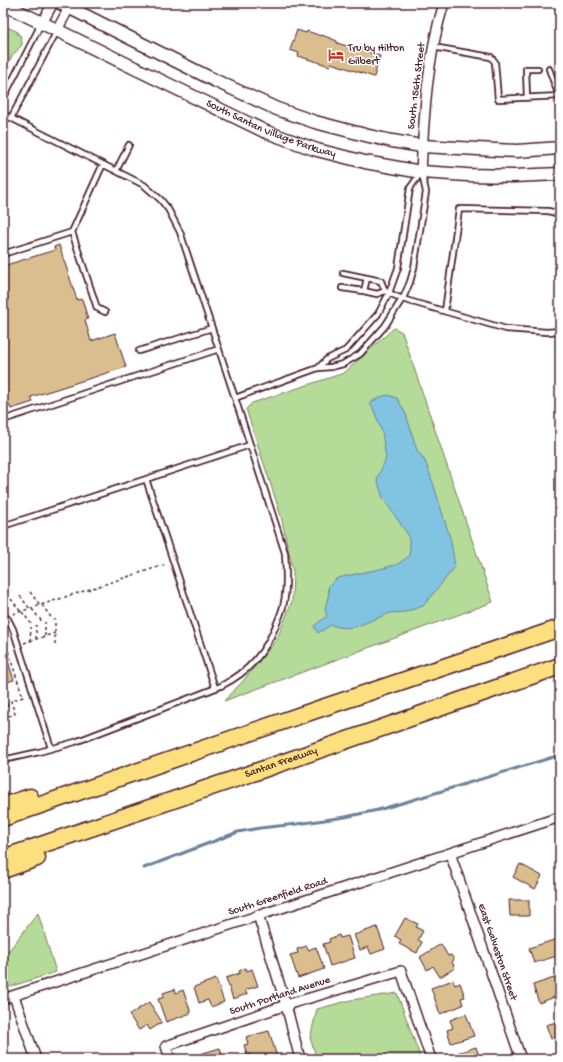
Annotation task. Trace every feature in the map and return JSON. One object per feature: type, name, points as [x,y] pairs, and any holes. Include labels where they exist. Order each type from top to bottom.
[{"type":"highway","points":[[3,818],[298,716],[560,628]]},
{"type":"highway","name":"Santan Freeway","points":[[3,858],[560,666]]},
{"type":"highway","points":[[3,806],[136,762],[298,716]]},
{"type":"highway","points":[[3,870],[96,836],[131,814]]},
{"type":"main road","name":"South Santan Village Parkway","points":[[3,4],[264,132],[324,152],[365,162],[421,172],[513,176],[560,174]]},
{"type":"main road","name":"South Santan Village Parkway","points":[[66,5],[216,81],[277,109],[342,130],[422,146],[517,151],[560,148]]},
{"type":"street","points":[[42,23],[53,3]]},
{"type":"street","name":"South 156th Street","points":[[421,172],[426,92],[433,47],[444,3]]},
{"type":"street","points":[[57,30],[66,5]]},
{"type":"street","name":"South Greenfield Road","points":[[3,999],[560,817]]},
{"type":"street","name":"East Galveston Street","points":[[450,853],[521,1059]]},
{"type":"street","points":[[258,916],[286,1005],[300,1059]]},
{"type":"street","name":"South Portland Avenue","points":[[170,1059],[166,1046],[286,1005],[401,971],[431,1059]]},
{"type":"street","points":[[14,996],[36,1059]]},
{"type":"lane","points":[[3,99],[42,23]]},
{"type":"lane","points":[[11,118],[57,30]]},
{"type":"lane","points":[[433,47],[491,57],[495,62],[498,99],[559,96],[549,69]]},
{"type":"lane","points":[[527,98],[526,69],[538,69]]},
{"type":"lane","points":[[3,114],[144,185],[161,200],[168,209],[180,232],[219,349],[285,553],[286,569],[284,602],[275,629],[255,662],[234,680],[75,742],[3,760]]},
{"type":"lane","points":[[116,171],[129,145]]},
{"type":"lane","points":[[103,164],[72,232],[97,308],[105,312]]},
{"type":"lane","name":"South 156th Street","points":[[318,368],[327,359],[346,350],[378,314],[398,268],[410,188],[421,172]]},
{"type":"lane","name":"South 156th Street","points":[[235,398],[318,368],[343,364],[360,354],[385,326],[402,299],[410,282],[414,268],[426,192],[421,172]]},
{"type":"lane","points":[[445,311],[459,209],[548,211],[560,214]]},
{"type":"lane","points":[[3,254],[72,232]]},
{"type":"lane","points":[[343,273],[381,281],[387,292]]},
{"type":"lane","points":[[364,291],[367,278]]},
{"type":"lane","points":[[342,288],[376,294],[387,292],[402,299],[506,329],[547,332],[560,331]]},
{"type":"lane","points":[[139,351],[212,328]]},
{"type":"lane","points":[[3,420],[219,349]]},
{"type":"lane","points":[[3,526],[250,445]]},
{"type":"lane","points":[[146,479],[215,688]]},
{"type":"lane","points":[[3,615],[8,619],[13,629],[51,748]]},
{"type":"path","points":[[13,614],[167,564]]},
{"type":"path","points":[[30,592],[54,619],[55,644]]},
{"type":"path","points":[[20,596],[44,622],[45,636]]},
{"type":"path","points":[[11,599],[32,627],[30,641]]},
{"type":"path","points":[[36,625],[36,639]]},
{"type":"path","points":[[24,643],[55,633]]},
{"type":"path","points":[[3,718],[15,714],[11,701],[23,697],[6,645]]},
{"type":"path","points":[[7,648],[11,647]]},
{"type":"green space","points":[[3,25],[18,32],[17,34],[20,35],[22,45],[12,56],[3,73]]},
{"type":"green space","points":[[394,328],[402,332],[493,602],[224,701],[242,682],[277,639],[292,601],[293,572],[281,516],[246,409],[252,403],[344,373]]},
{"type":"green space","points":[[38,913],[56,972],[3,989],[3,958]]},
{"type":"green space","points":[[397,993],[421,1059],[317,1059],[310,1038],[317,1009],[351,1000]]},
{"type":"water","points":[[388,395],[397,398],[406,414],[417,450],[425,461],[451,541],[455,567],[423,606],[405,612],[390,613],[355,627],[343,628],[331,625],[318,633],[314,626],[327,616],[325,609],[329,593],[328,587],[336,579],[398,564],[409,556],[410,547],[408,535],[383,498],[377,479],[386,458],[382,432],[370,403],[380,397]]},
{"type":"building","name":"Tru by Hilton Gilbert","points":[[297,30],[322,35],[337,41],[337,43],[360,50],[361,48],[371,51],[370,53],[380,56],[374,77],[331,63],[330,66],[298,56],[299,53],[290,50]]},
{"type":"building","points":[[59,245],[77,300],[82,299],[88,319],[85,320],[91,341],[115,333],[126,367],[31,397],[33,402],[11,409],[9,404],[3,405],[3,266],[55,250],[54,247]]},
{"type":"building","points":[[3,646],[14,680],[3,683]]},
{"type":"building","points":[[3,692],[8,706],[3,708]]},
{"type":"building","points":[[520,864],[542,876],[535,889],[513,877]]},
{"type":"building","points":[[509,900],[529,900],[529,916],[510,916]]},
{"type":"building","points":[[405,918],[418,924],[416,927],[423,931],[418,940],[422,942],[417,953],[399,944],[401,940],[395,936]]},
{"type":"building","points":[[377,927],[385,949],[371,954],[368,947],[360,950],[354,935]]},
{"type":"building","points":[[339,935],[340,938],[348,936],[355,958],[330,966],[323,944],[330,942],[329,939]]},
{"type":"building","points":[[557,939],[560,948],[560,955],[534,963],[529,948]]},
{"type":"building","points":[[441,944],[448,956],[451,955],[454,960],[452,962],[455,968],[440,977],[433,966],[427,970],[420,957]]},
{"type":"building","points":[[307,946],[308,950],[316,947],[324,969],[298,978],[290,955],[298,953],[297,949]]},
{"type":"building","points":[[246,968],[247,971],[252,969],[258,986],[245,990],[247,994],[233,999],[226,978],[240,973],[239,971]]},
{"type":"building","points":[[560,976],[560,995],[539,1003],[533,985]]},
{"type":"building","points":[[216,979],[224,1002],[211,1007],[208,1000],[199,1003],[194,987]]},
{"type":"building","points":[[453,980],[455,985],[460,983],[465,997],[461,998],[463,1005],[440,1014],[431,988]]},
{"type":"building","points":[[175,989],[176,993],[183,990],[191,1013],[166,1022],[158,999],[164,997],[163,993]]},
{"type":"building","points":[[149,1002],[162,1022],[150,1030],[147,1025],[139,1030],[129,1015]]},
{"type":"building","points":[[466,1014],[474,1036],[451,1043],[447,1030],[453,1028],[450,1020]]},
{"type":"building","points":[[560,1021],[560,1036],[551,1039],[546,1025]]},
{"type":"building","points":[[269,1031],[277,1057],[270,1059],[252,1059],[250,1054],[247,1055],[244,1045],[248,1044],[246,1037]]},
{"type":"building","points":[[476,1047],[480,1059],[459,1059],[457,1053]]},
{"type":"building","points":[[220,1048],[223,1059],[194,1059],[193,1056]]},
{"type":"waterway","points":[[144,868],[238,832],[345,817],[378,810],[560,755]]},
{"type":"place","name":"Tru by Hilton Gilbert","points":[[336,55]]}]
